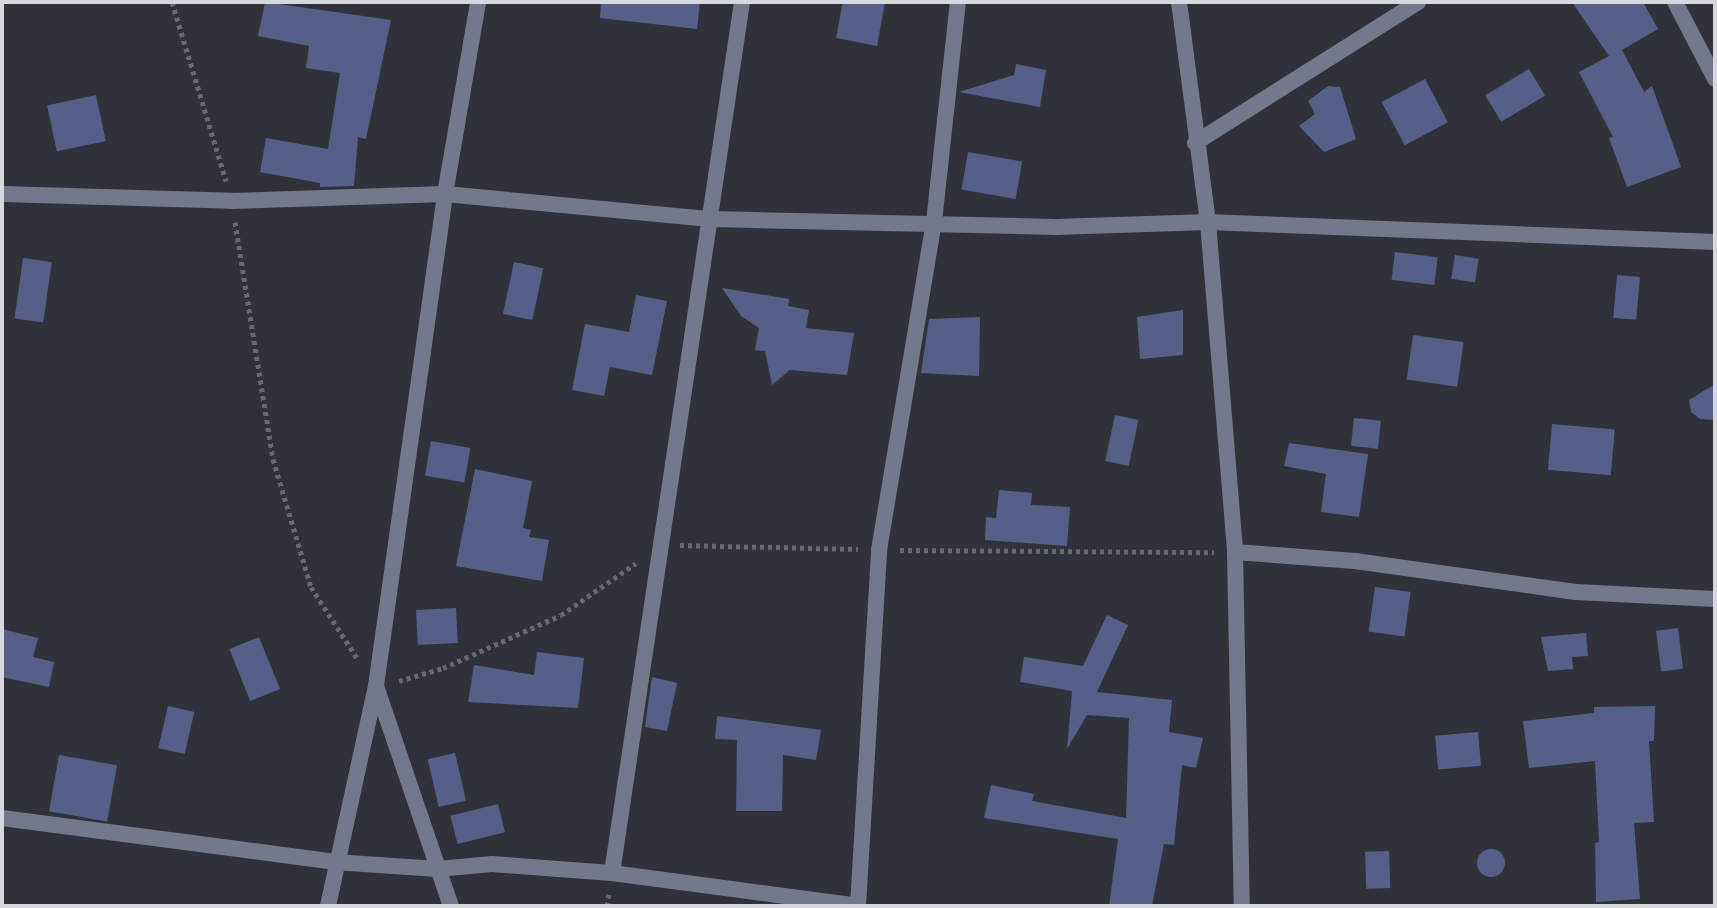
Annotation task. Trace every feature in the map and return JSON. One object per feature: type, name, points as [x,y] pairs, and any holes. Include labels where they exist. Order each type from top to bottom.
[{"type":"street","points":[[328,906],[334,862],[376,686],[445,194],[478,2]]},
{"type":"street","points":[[612,873],[644,633],[663,545],[708,219],[742,2]]},
{"type":"street","points":[[2,818],[334,862],[438,869],[492,864],[612,873],[858,906],[879,550],[934,222],[958,2]]},
{"type":"street","points":[[1179,2],[1195,143],[1208,222],[1235,552],[1242,906]]},
{"type":"street","points":[[1195,143],[1418,2]]},
{"type":"street","points":[[1675,2],[1715,79]]},
{"type":"street","points":[[2,194],[232,201],[445,194],[708,219],[1056,227],[1208,222],[1715,242]]},
{"type":"street","points":[[1235,552],[1355,561],[1576,592],[1715,599]]},
{"type":"street","points":[[376,686],[451,906]]},
{"type":"path","points":[[172,2],[232,201],[273,459],[311,587],[376,686],[443,668],[561,615],[663,545],[1235,552]]},
{"type":"building","points":[[265,2],[391,20],[366,139],[358,137],[354,186],[320,187],[320,183],[260,172],[266,138],[328,149],[340,73],[306,68],[309,46],[258,36]]},
{"type":"building","points":[[601,2],[700,2],[697,29],[600,18]]},
{"type":"building","points":[[843,2],[885,2],[877,46],[836,38]]},
{"type":"building","points":[[1572,2],[1643,2],[1658,29],[1622,50],[1644,92],[1652,86],[1681,167],[1627,187],[1609,138],[1613,137],[1579,72],[1609,56]]},
{"type":"building","points":[[1016,64],[1046,70],[1040,107],[959,92],[1014,75]]},
{"type":"building","points":[[1529,69],[1545,96],[1501,122],[1485,95]]},
{"type":"building","points":[[1425,79],[1448,122],[1405,145],[1382,102]]},
{"type":"building","points":[[1328,86],[1340,87],[1356,139],[1324,152],[1299,126],[1315,114],[1308,101]]},
{"type":"building","points":[[96,95],[106,141],[57,151],[47,105]]},
{"type":"building","points":[[968,152],[1022,162],[1016,199],[961,189]]},
{"type":"building","points":[[1395,252],[1438,257],[1434,285],[1392,280]]},
{"type":"building","points":[[1455,255],[1479,259],[1475,282],[1451,279]]},
{"type":"building","points":[[23,258],[52,262],[43,322],[15,318]]},
{"type":"building","points":[[514,262],[543,268],[532,320],[503,314]]},
{"type":"building","points":[[1617,275],[1640,277],[1636,320],[1613,318]]},
{"type":"building","points":[[722,288],[789,299],[788,306],[809,310],[806,328],[854,333],[847,375],[790,370],[772,385],[765,351],[755,350],[759,328],[741,316]]},
{"type":"building","points":[[636,295],[667,301],[652,375],[610,367],[604,396],[572,390],[585,324],[629,332]]},
{"type":"building","points":[[1183,310],[1183,355],[1140,359],[1137,317]]},
{"type":"building","points":[[980,317],[979,376],[921,373],[929,319]]},
{"type":"building","points":[[1413,335],[1464,342],[1457,387],[1407,380]]},
{"type":"building","points":[[1715,384],[1715,420],[1700,419],[1691,412],[1689,400]]},
{"type":"building","points":[[1115,415],[1138,420],[1129,466],[1105,461]]},
{"type":"building","points":[[1354,418],[1381,421],[1378,449],[1351,446]]},
{"type":"building","points":[[1552,424],[1615,429],[1611,475],[1548,470]]},
{"type":"building","points":[[431,441],[470,448],[464,482],[425,475]]},
{"type":"building","points":[[1289,443],[1368,454],[1359,517],[1321,512],[1326,474],[1284,466]]},
{"type":"building","points":[[475,469],[532,481],[523,528],[531,530],[529,537],[549,540],[542,581],[456,566]]},
{"type":"building","points":[[999,490],[1032,493],[1031,505],[1070,507],[1067,546],[985,540],[986,517],[996,518]]},
{"type":"building","points":[[1375,587],[1411,592],[1404,637],[1369,632]]},
{"type":"building","points":[[456,608],[458,643],[418,645],[416,610]]},
{"type":"building","points":[[1107,615],[1128,625],[1097,692],[1172,700],[1169,732],[1203,738],[1196,768],[1182,765],[1174,845],[1164,844],[1152,906],[1109,906],[1118,839],[984,818],[991,785],[1034,794],[1032,801],[1126,818],[1129,718],[1087,715],[1067,749],[1072,691],[1020,682],[1024,657],[1083,666]]},
{"type":"building","points":[[1678,628],[1683,669],[1661,671],[1656,631]]},
{"type":"building","points":[[2,629],[38,638],[33,657],[54,662],[49,687],[2,677]]},
{"type":"building","points":[[1586,633],[1588,656],[1572,657],[1573,669],[1548,671],[1541,637]]},
{"type":"building","points":[[259,637],[280,689],[250,701],[229,649]]},
{"type":"building","points":[[537,652],[584,658],[578,708],[468,702],[474,665],[534,675]]},
{"type":"building","points":[[652,677],[677,683],[667,731],[645,727]]},
{"type":"building","points":[[168,706],[194,712],[185,754],[158,748]]},
{"type":"building","points":[[1655,706],[1654,741],[1649,741],[1654,822],[1634,823],[1640,899],[1596,902],[1595,843],[1599,842],[1595,761],[1529,768],[1523,721],[1594,713],[1594,707]]},
{"type":"building","points":[[717,716],[821,730],[816,760],[783,755],[782,811],[736,811],[737,740],[715,739]]},
{"type":"building","points":[[1478,732],[1481,766],[1438,770],[1435,736]]},
{"type":"building","points":[[455,753],[466,801],[439,807],[428,759]]},
{"type":"building","points":[[59,755],[117,765],[107,821],[49,811]]},
{"type":"building","points":[[498,804],[505,832],[457,844],[450,816]]},
{"type":"building","points":[[1491,849],[1501,853],[1505,863],[1501,873],[1491,877],[1481,873],[1477,863],[1481,853]]},
{"type":"building","points":[[1389,851],[1390,888],[1366,889],[1365,852]]}]
